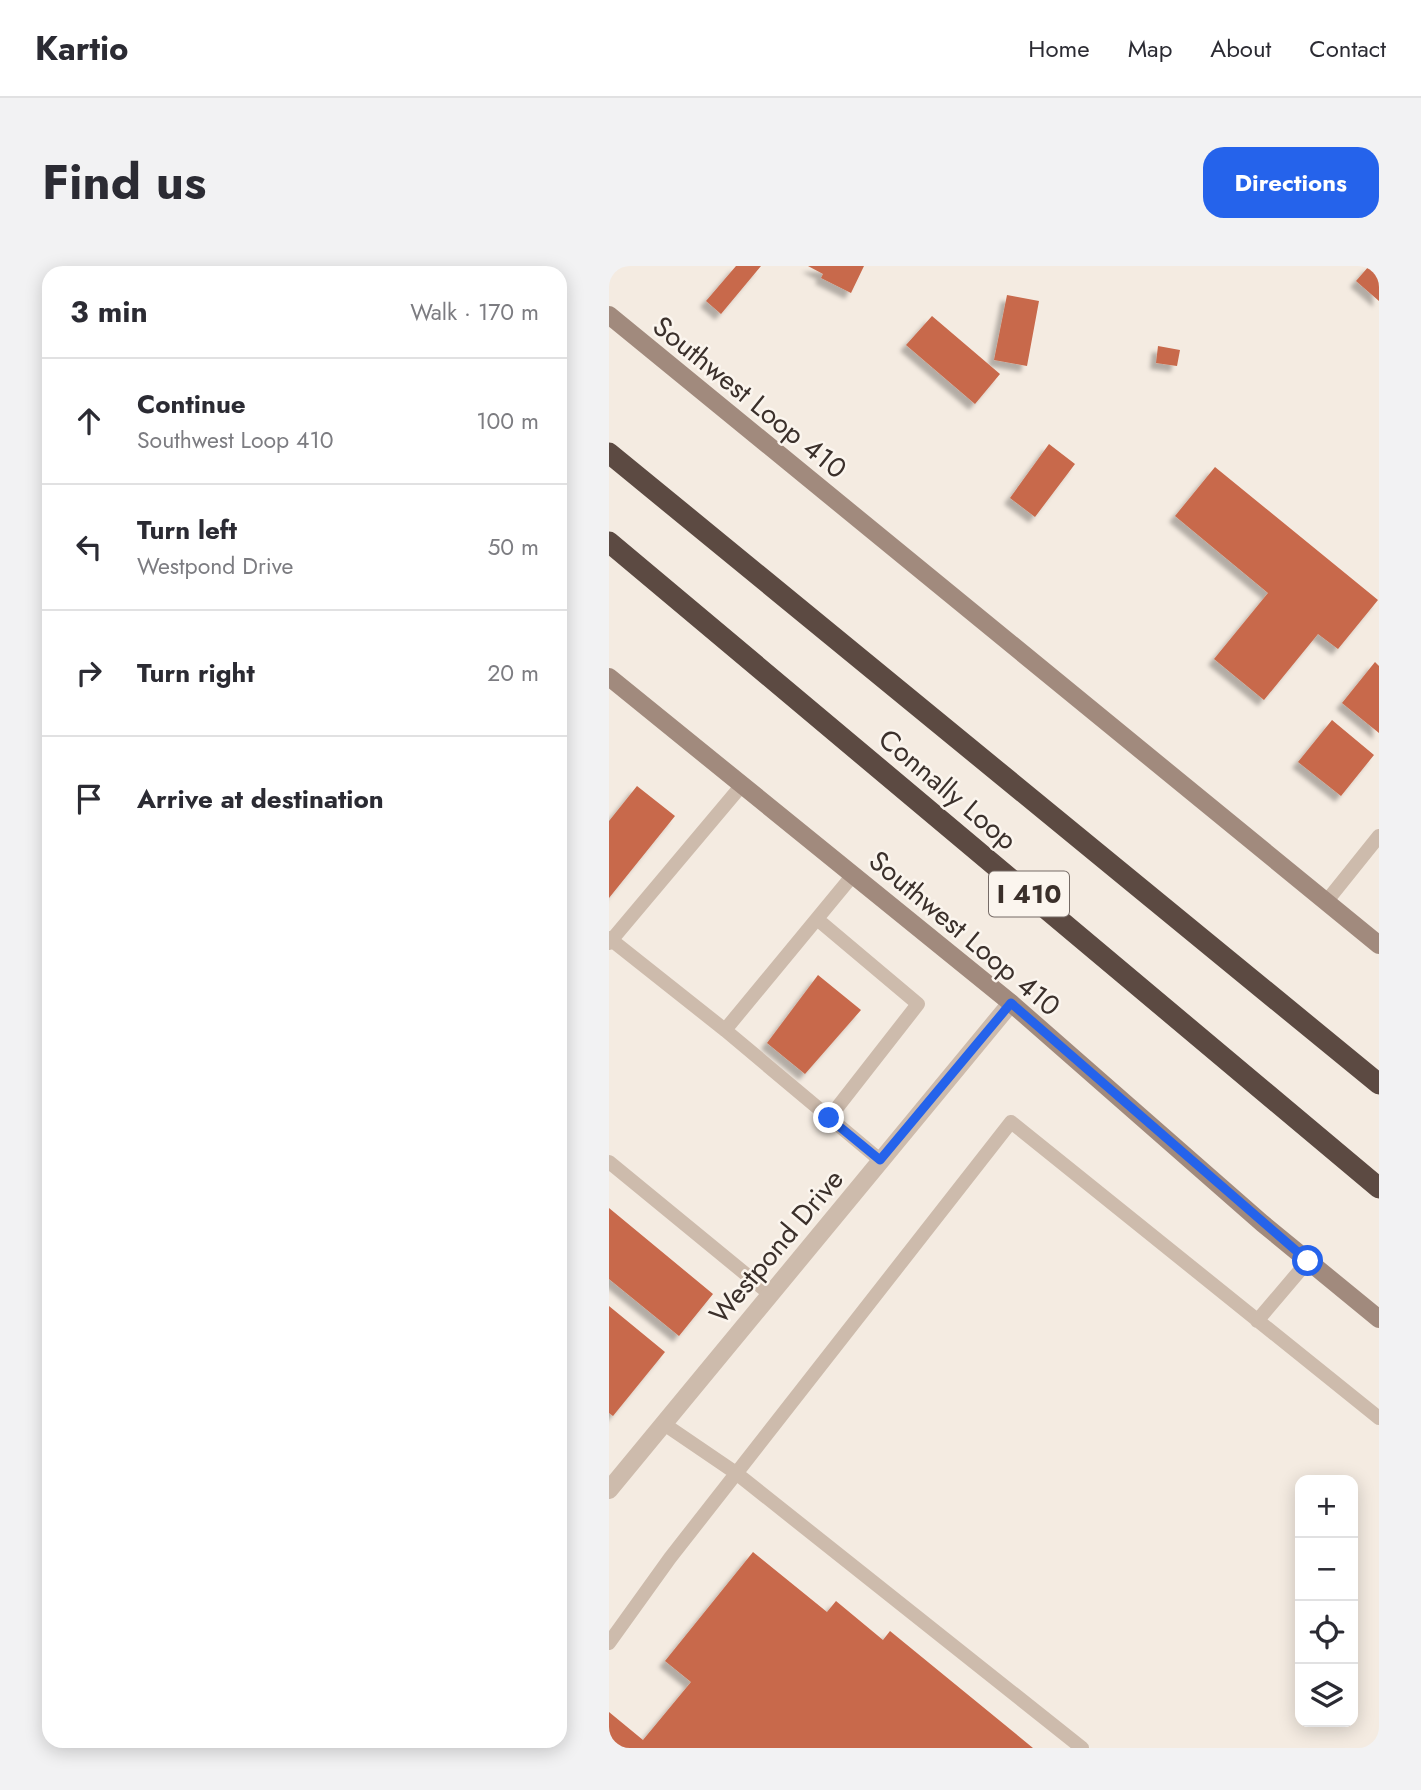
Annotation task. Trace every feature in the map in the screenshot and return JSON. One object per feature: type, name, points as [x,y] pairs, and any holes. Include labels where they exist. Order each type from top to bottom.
[{"type":"highway","name":"Connally Loop","points":[[609,453],[1379,1084]]},
{"type":"highway","name":"Connally Loop","points":[[609,542],[1379,1188]]},
{"type":"main road","name":"Southwest Loop 410","points":[[609,315],[1379,945]]},
{"type":"main road","name":"Southwest Loop 410","points":[[609,677],[1011,1003],[1308,1261],[1379,1319]]},
{"type":"street","name":"Westpond Drive","points":[[610,1486],[1011,1003]]},
{"type":"lane","points":[[742,785],[610,941],[725,1030],[880,1160]]},
{"type":"lane","points":[[1326,902],[1379,836]]},
{"type":"lane","points":[[725,1030],[853,875]]},
{"type":"lane","points":[[817,919],[918,1004],[829,1118]]},
{"type":"lane","points":[[609,1643],[670,1558],[1011,1122],[1379,1418]]},
{"type":"lane","points":[[609,1162],[770,1294]]},
{"type":"lane","points":[[1257,1321],[1308,1261]]},
{"type":"lane","points":[[664,1424],[736,1473],[1082,1748]]},
{"type":"building","points":[[736,266],[761,266],[721,314],[706,301]]},
{"type":"building","points":[[808,266],[864,266],[851,293],[821,278],[823,274]]},
{"type":"building","points":[[1369,266],[1379,266],[1379,301],[1356,281]]},
{"type":"building","points":[[1007,295],[1039,301],[1027,366],[994,360]]},
{"type":"building","points":[[932,316],[1000,374],[975,404],[906,345]]},
{"type":"building","points":[[1158,346],[1180,350],[1177,366],[1156,363]]},
{"type":"building","points":[[1049,444],[1075,464],[1035,517],[1010,498]]},
{"type":"building","points":[[1215,467],[1378,600],[1338,649],[1318,634],[1264,700],[1214,659],[1268,593],[1175,516]]},
{"type":"building","points":[[1375,662],[1379,666],[1379,733],[1342,703]]},
{"type":"building","points":[[1332,720],[1374,755],[1341,796],[1298,762]]},
{"type":"building","points":[[637,786],[675,816],[609,898],[609,821]]},
{"type":"building","points":[[818,975],[861,1010],[805,1074],[767,1043]]},
{"type":"building","points":[[609,1208],[713,1294],[679,1336],[609,1279]]},
{"type":"building","points":[[609,1306],[665,1352],[613,1416],[609,1413]]},
{"type":"building","points":[[753,1552],[827,1612],[836,1601],[883,1640],[890,1631],[1033,1748],[609,1748],[609,1712],[643,1740],[691,1682],[665,1661]]},
{"type":"route","points":[[829,1118],[880,1160],[1011,1003],[1308,1261]]}]
